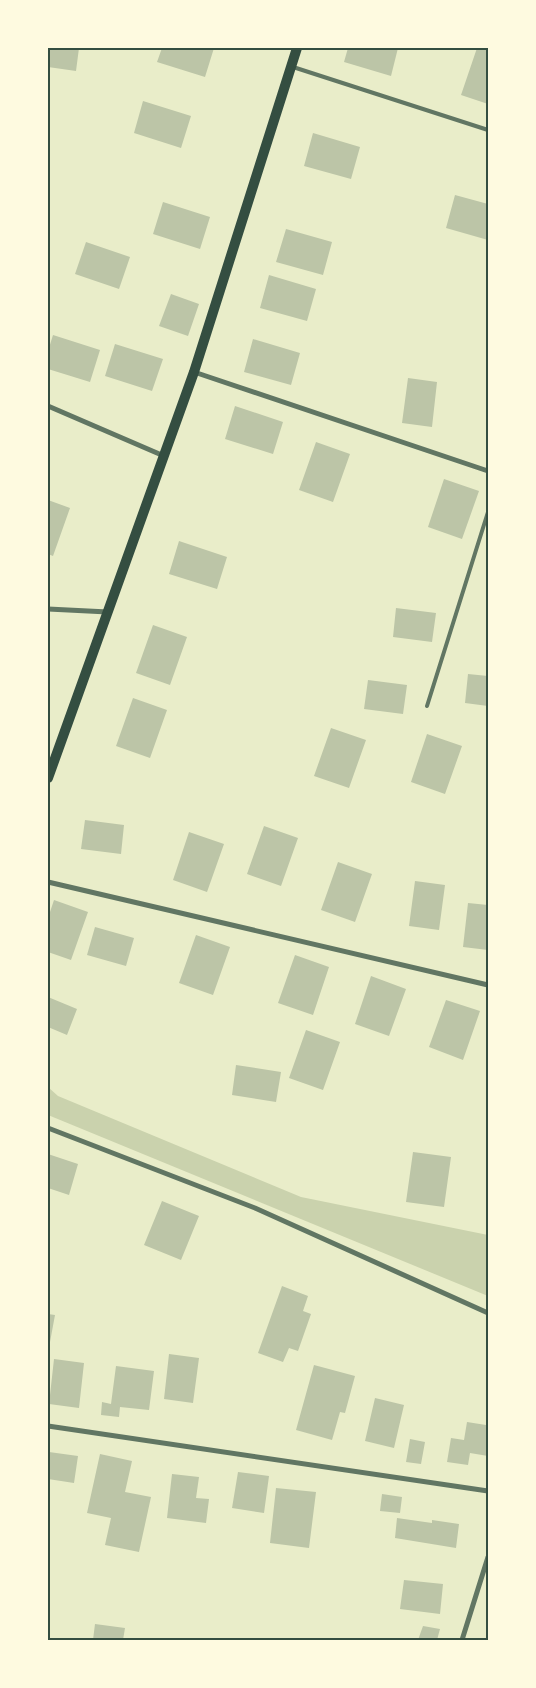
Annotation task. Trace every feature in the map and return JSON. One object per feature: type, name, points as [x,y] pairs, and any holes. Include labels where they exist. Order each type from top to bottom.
[{"type":"main road","points":[[48,778],[194,372],[297,48]]},
{"type":"street","points":[[194,372],[488,471]]},
{"type":"street","points":[[48,406],[165,456]]},
{"type":"street","points":[[48,609],[108,612]]},
{"type":"street","points":[[48,882],[488,985]]},
{"type":"street","points":[[48,1128],[255,1208],[488,1313]]},
{"type":"street","points":[[48,1426],[488,1491]]},
{"type":"street","points":[[462,1640],[488,1556]]},
{"type":"lane","points":[[291,67],[488,130]]},
{"type":"lane","points":[[427,706],[488,512]]},
{"type":"green space","points":[[48,1087],[58,1096],[301,1197],[488,1235],[488,1296],[48,1115]]},
{"type":"building","points":[[49,48],[79,48],[76,71],[48,67]]},
{"type":"building","points":[[162,48],[214,48],[205,77],[157,62]]},
{"type":"building","points":[[348,48],[398,48],[391,76],[344,62]]},
{"type":"building","points":[[477,48],[488,48],[488,104],[461,95]]},
{"type":"building","points":[[143,101],[191,116],[181,148],[134,133]]},
{"type":"building","points":[[313,133],[360,147],[351,179],[304,166]]},
{"type":"building","points":[[455,195],[488,204],[488,240],[446,228]]},
{"type":"building","points":[[163,202],[210,217],[200,249],[153,234]]},
{"type":"building","points":[[286,229],[332,242],[323,275],[276,262]]},
{"type":"building","points":[[86,242],[130,257],[119,289],[75,274]]},
{"type":"building","points":[[269,275],[316,289],[307,321],[260,308]]},
{"type":"building","points":[[171,294],[199,304],[188,336],[159,326]]},
{"type":"building","points":[[53,335],[100,350],[90,382],[48,369],[48,351]]},
{"type":"building","points":[[253,339],[300,353],[291,385],[244,372]]},
{"type":"building","points":[[115,344],[163,359],[152,391],[105,376]]},
{"type":"building","points":[[408,378],[437,382],[432,427],[402,423]]},
{"type":"building","points":[[235,406],[283,422],[273,454],[225,439]]},
{"type":"building","points":[[316,442],[350,454],[333,502],[299,490]]},
{"type":"building","points":[[444,479],[479,491],[462,539],[428,527]]},
{"type":"building","points":[[48,500],[70,508],[53,556],[48,554]]},
{"type":"building","points":[[179,541],[227,557],[217,589],[169,574]]},
{"type":"building","points":[[396,608],[436,613],[432,642],[393,637]]},
{"type":"building","points":[[153,625],[187,637],[170,685],[136,673]]},
{"type":"building","points":[[468,674],[488,676],[488,706],[465,703]]},
{"type":"building","points":[[368,680],[407,685],[403,714],[364,709]]},
{"type":"building","points":[[133,698],[167,710],[150,758],[116,746]]},
{"type":"building","points":[[331,728],[366,740],[349,788],[314,776]]},
{"type":"building","points":[[427,734],[462,746],[445,794],[411,782]]},
{"type":"building","points":[[85,820],[124,825],[121,854],[81,849]]},
{"type":"building","points":[[264,826],[298,838],[281,886],[247,874]]},
{"type":"building","points":[[189,832],[224,844],[207,892],[173,880]]},
{"type":"building","points":[[338,862],[372,874],[355,922],[321,910]]},
{"type":"building","points":[[415,881],[445,885],[439,930],[409,926]]},
{"type":"building","points":[[54,900],[88,912],[71,960],[48,952],[48,918]]},
{"type":"building","points":[[468,903],[488,905],[488,950],[463,947]]},
{"type":"building","points":[[95,927],[134,938],[126,966],[87,955]]},
{"type":"building","points":[[196,935],[230,947],[213,995],[179,983]]},
{"type":"building","points":[[295,955],[329,967],[313,1015],[278,1003]]},
{"type":"building","points":[[371,976],[406,989],[389,1036],[355,1024]]},
{"type":"building","points":[[48,997],[77,1009],[67,1035],[48,1027]]},
{"type":"building","points":[[446,1000],[480,1011],[463,1060],[429,1047]]},
{"type":"building","points":[[306,1030],[340,1042],[323,1090],[289,1078]]},
{"type":"building","points":[[236,1065],[281,1072],[276,1102],[232,1095]]},
{"type":"building","points":[[413,1152],[451,1157],[444,1207],[406,1202]]},
{"type":"building","points":[[48,1154],[78,1164],[69,1195],[48,1188]]},
{"type":"building","points":[[162,1201],[199,1216],[181,1260],[144,1245]]},
{"type":"building","points":[[282,1286],[308,1296],[303,1311],[311,1314],[298,1351],[289,1348],[283,1362],[258,1353]]},
{"type":"building","points":[[48,1314],[55,1315],[50,1342],[48,1342]]},
{"type":"building","points":[[169,1354],[199,1358],[193,1403],[164,1399]]},
{"type":"building","points":[[54,1359],[84,1363],[79,1408],[49,1404]]},
{"type":"building","points":[[314,1365],[355,1376],[345,1413],[340,1412],[332,1440],[296,1430]]},
{"type":"building","points":[[116,1366],[154,1371],[149,1410],[120,1407],[119,1417],[101,1415],[102,1402],[111,1404]]},
{"type":"building","points":[[375,1398],[404,1405],[394,1448],[365,1441]]},
{"type":"building","points":[[487,1416],[488,1456],[470,1453],[468,1465],[447,1462],[451,1438],[464,1440],[467,1422],[486,1425]]},
{"type":"building","points":[[410,1439],[425,1442],[421,1464],[406,1462]]},
{"type":"building","points":[[48,1445],[50,1445],[49,1452],[78,1456],[74,1483],[48,1479]]},
{"type":"building","points":[[100,1454],[132,1461],[125,1492],[151,1497],[139,1552],[105,1545],[111,1518],[87,1513]]},
{"type":"building","points":[[238,1472],[269,1476],[264,1513],[232,1508]]},
{"type":"building","points":[[172,1474],[199,1477],[196,1498],[209,1499],[206,1523],[167,1518]]},
{"type":"building","points":[[276,1488],[316,1492],[309,1548],[270,1543]]},
{"type":"building","points":[[382,1494],[402,1497],[400,1513],[380,1511]]},
{"type":"building","points":[[397,1518],[432,1523],[432,1520],[459,1524],[456,1548],[395,1538]]},
{"type":"building","points":[[404,1580],[443,1584],[440,1614],[400,1609]]},
{"type":"building","points":[[95,1624],[125,1628],[123,1640],[93,1640]]},
{"type":"building","points":[[423,1626],[440,1629],[437,1640],[418,1640]]}]
